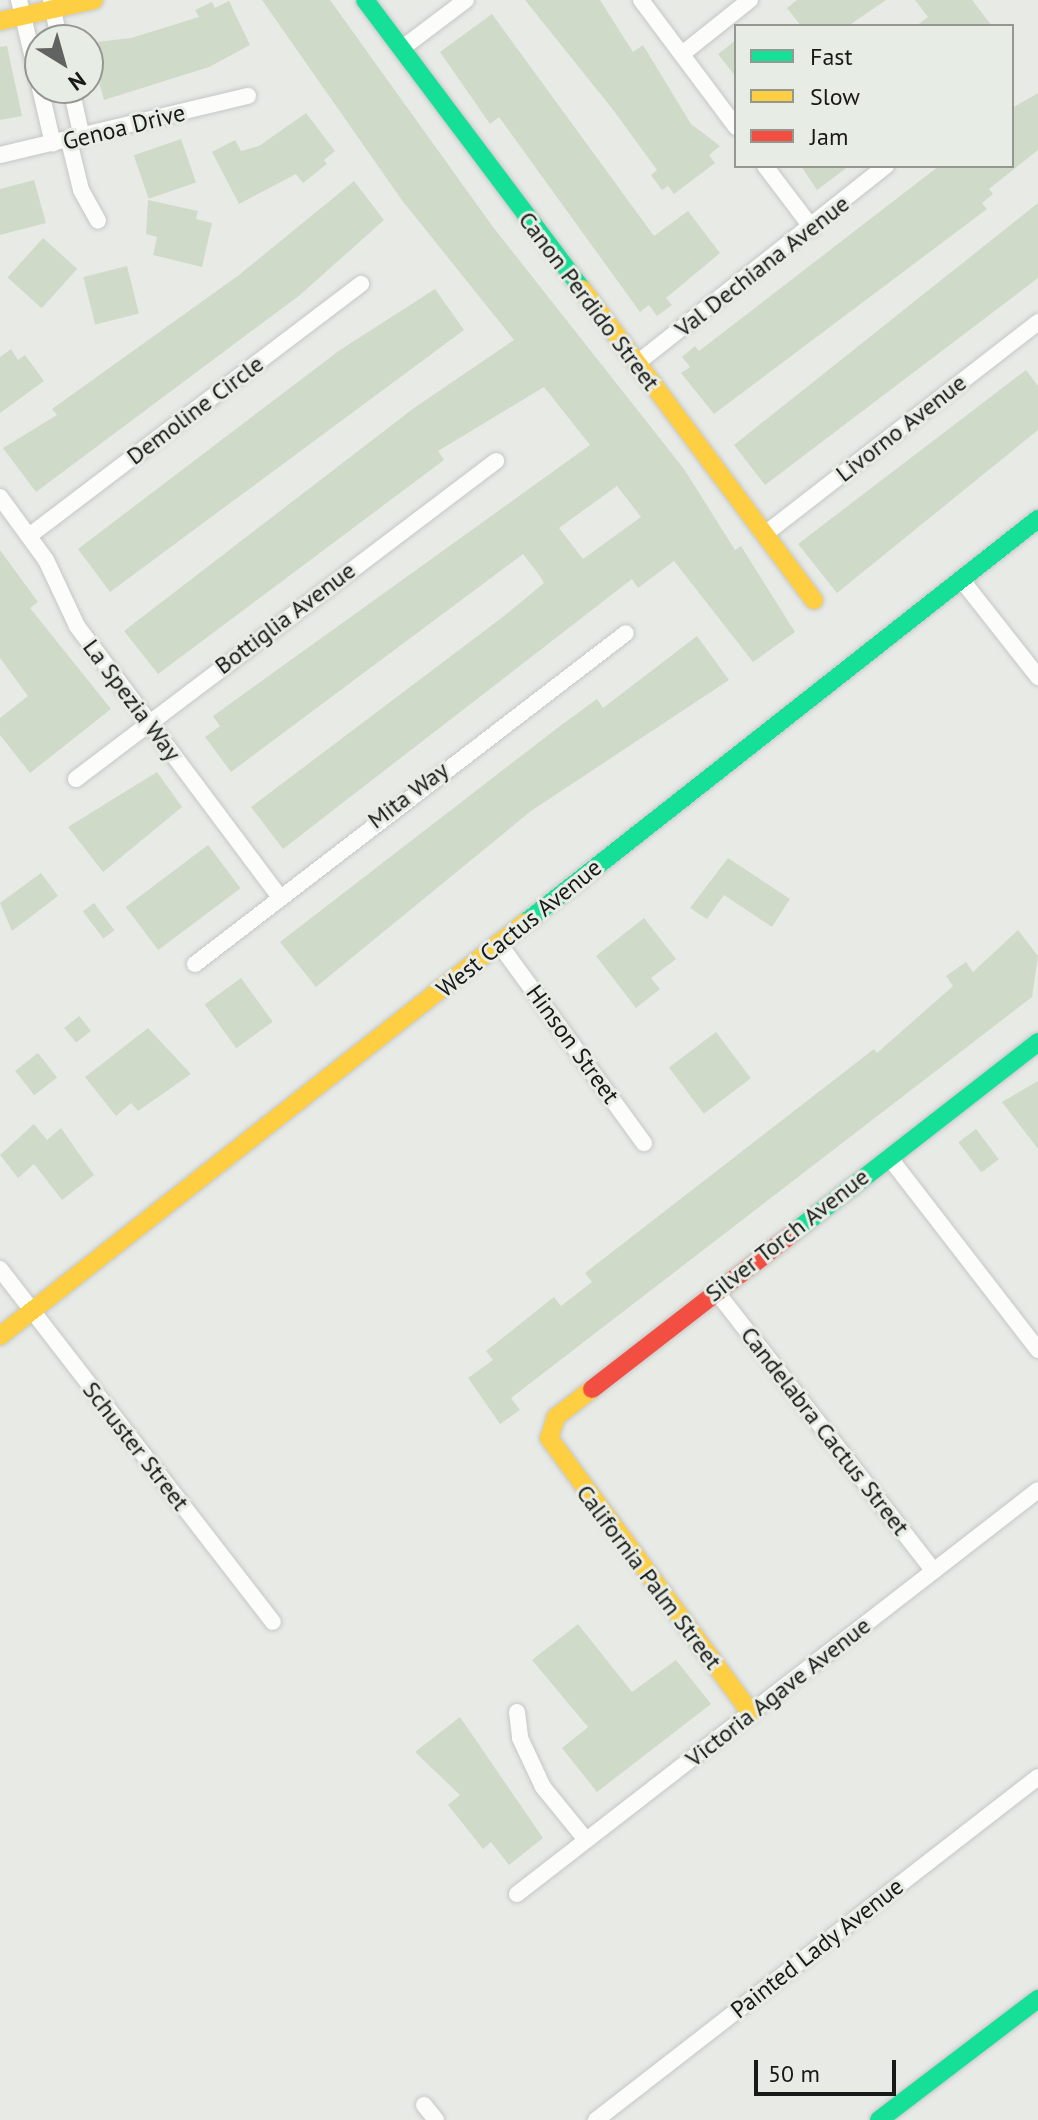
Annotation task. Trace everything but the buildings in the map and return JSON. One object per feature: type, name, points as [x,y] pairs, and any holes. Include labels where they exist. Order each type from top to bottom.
[{"type":"street","points":[[0,21],[21,8],[94,0]]},
{"type":"street","name":"Canon Perdido Street","points":[[365,0],[814,600]]},
{"type":"street","points":[[401,49],[466,0]]},
{"type":"street","points":[[641,0],[734,124]]},
{"type":"street","points":[[682,54],[750,0]]},
{"type":"street","name":"Genoa Drive","points":[[0,155],[248,96]]},
{"type":"street","points":[[48,104],[68,141],[81,190],[98,221]]},
{"type":"street","points":[[68,141],[70,104]]},
{"type":"street","points":[[767,168],[812,228]]},
{"type":"street","name":"Val Dechiana Avenue","points":[[636,364],[812,228],[884,168]]},
{"type":"street","name":"Demoline Circle","points":[[29,536],[361,284]]},
{"type":"street","name":"Livorno Avenue","points":[[765,534],[1038,322]]},
{"type":"street","name":"Bottiglia Avenue","points":[[76,779],[148,720],[496,461]]},
{"type":"street","name":"La Spezia Way","points":[[0,497],[29,536],[77,626],[278,895]]},
{"type":"street","name":"West Cactus Avenue","points":[[0,1336],[1038,519]]},
{"type":"street","points":[[961,579],[1038,677]]},
{"type":"street","name":"Mita Way","points":[[195,964],[278,895],[626,633]]},
{"type":"street","name":"Hinson Street","points":[[500,945],[644,1143]]},
{"type":"street","name":"Silver Torch Avenue","points":[[549,1438],[567,1407],[1038,1042]]},
{"type":"street","points":[[889,1157],[1038,1350]]},
{"type":"street","name":"Schuster Street","points":[[0,1269],[273,1622]]},
{"type":"street","name":"Candelabra Cactus Street","points":[[715,1290],[934,1571]]},
{"type":"street","name":"California Palm Street","points":[[549,1438],[751,1713]]},
{"type":"street","name":"Victoria Agave Avenue","points":[[517,1894],[1038,1490]]},
{"type":"street","points":[[517,1712],[520,1738],[543,1787],[586,1840]]},
{"type":"street","name":"Painted Lady Avenue","points":[[596,2120],[1038,1777]]},
{"type":"street","points":[[879,2120],[1038,1999]]},
{"type":"street","points":[[424,2105],[436,2120]]},
{"type":"traffic: fast","points":[[365,0],[582,289]]},
{"type":"traffic: fast","points":[[526,922],[1038,519]]},
{"type":"traffic: fast","points":[[793,1233],[1038,1042]]},
{"type":"traffic: fast","points":[[879,2120],[1038,1999]]},
{"type":"traffic: slow","points":[[0,21],[94,0]]},
{"type":"traffic: slow","points":[[582,289],[814,600]]},
{"type":"traffic: slow","points":[[0,1336],[526,922]]},
{"type":"traffic: slow","points":[[592,1389],[556,1417],[549,1438],[751,1713]]},
{"type":"traffic: jam","points":[[592,1389],[793,1233]]}]
